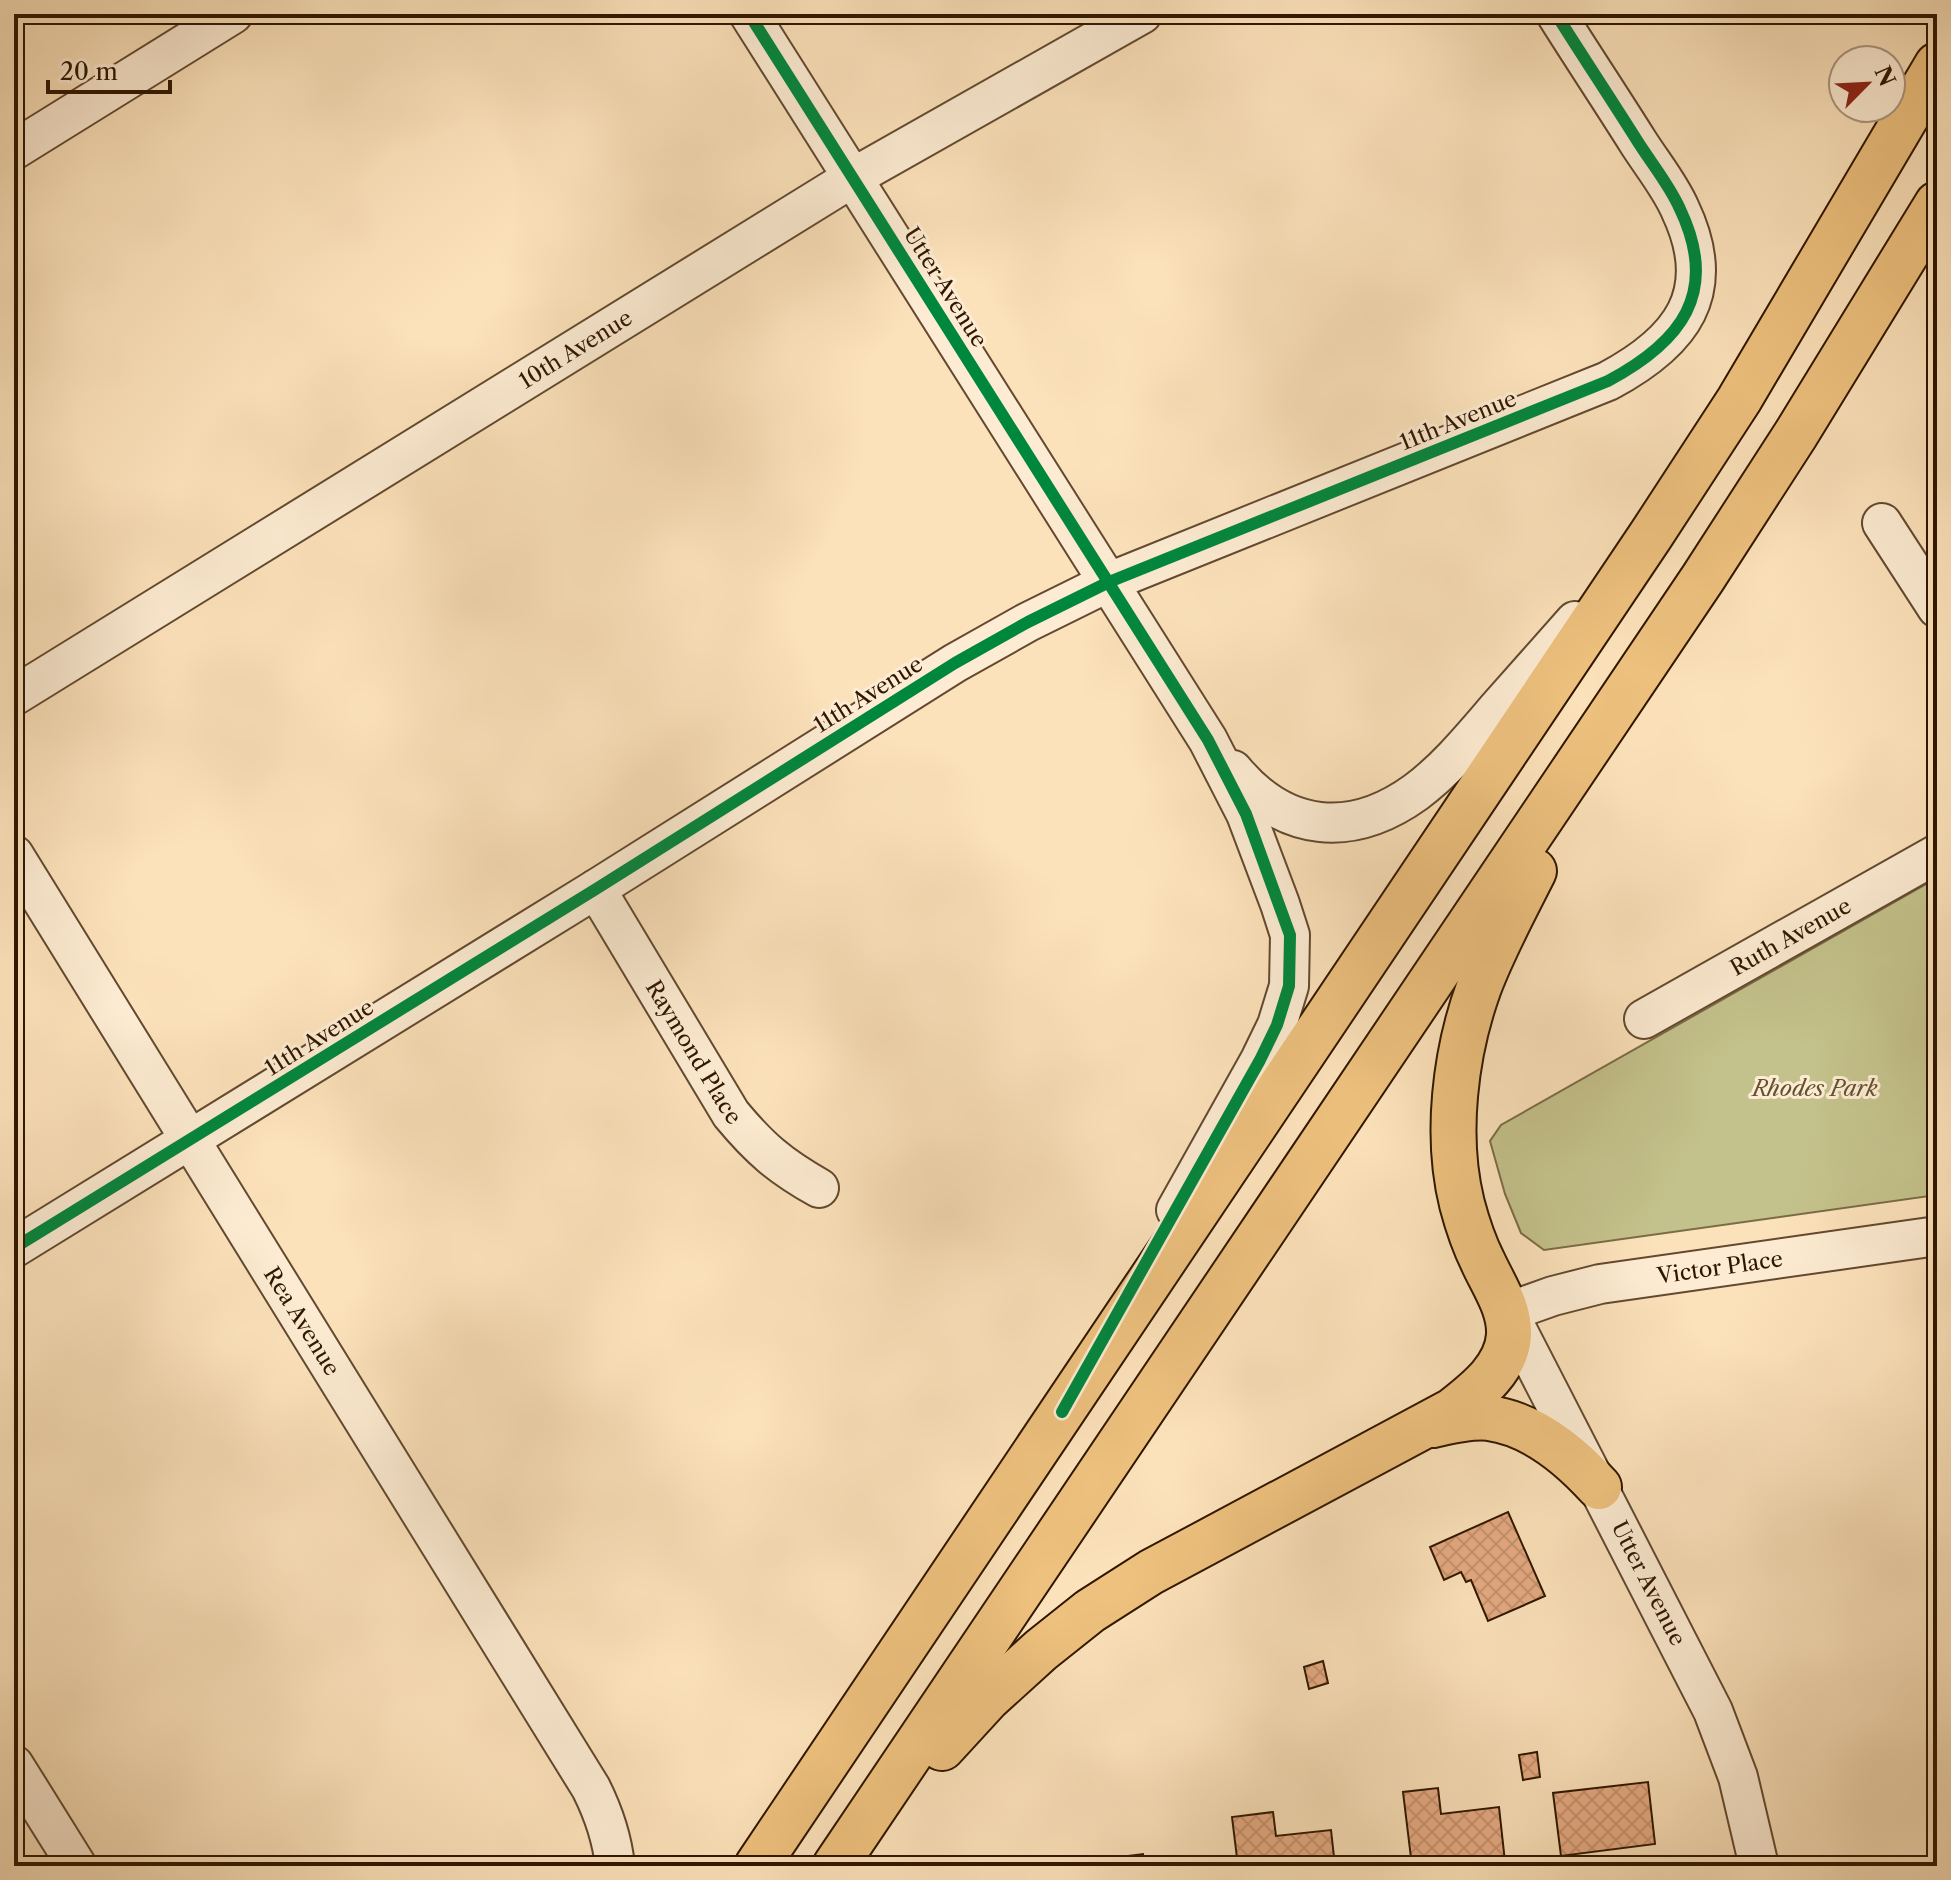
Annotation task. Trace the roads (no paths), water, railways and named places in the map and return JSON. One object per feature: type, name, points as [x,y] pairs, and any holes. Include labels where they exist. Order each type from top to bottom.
[{"type":"highway","points":[[757,1866],[1651,535],[1739,400],[1937,65]]},
{"type":"highway","points":[[840,1859],[1620,702],[1796,434],[1937,204]]},
{"type":"highway","points":[[840,1859],[987,1699],[1090,1611],[1151,1572],[1452,1411],[1490,1377],[1504,1357],[1509,1338],[1508,1312],[1481,1257],[1462,1204],[1454,1151],[1464,1037],[1479,988],[1502,935],[1620,702]]},
{"type":"highway","points":[[1423,1427],[1457,1419],[1489,1418],[1522,1428],[1553,1444],[1579,1464],[1599,1487]]},
{"type":"street","points":[[14,150],[233,14]]},
{"type":"street","name":"Utter Avenue","points":[[749,14],[1208,740]]},
{"type":"street","name":"10th Avenue","points":[[14,696],[852,178],[1142,14]]},
{"type":"street","name":"11th Avenue","points":[[14,1248],[955,663],[1028,622],[1109,582],[1608,381],[1642,363],[1666,342],[1683,320],[1692,297],[1696,271],[1694,247],[1679,207],[1556,14]]},
{"type":"street","points":[[1882,523],[1937,608]]},
{"type":"street","points":[[1208,740],[1248,789],[1285,814],[1314,823],[1351,822],[1384,811],[1417,791],[1446,764],[1651,535]]},
{"type":"street","points":[[1062,1412],[1260,1060],[1277,1025],[1289,986],[1290,935],[1280,904],[1246,814],[1208,740]]},
{"type":"street","name":"Ruth Avenue","points":[[1644,1019],[1937,854]]},
{"type":"street","name":"Rea Avenue","points":[[14,855],[591,1788],[605,1816],[613,1843],[615,1866]]},
{"type":"street","name":"Raymond Place","points":[[596,889],[731,1114],[756,1145],[787,1170],[819,1188]]},
{"type":"street","name":"Victor Place","points":[[1508,1312],[1600,1284],[1937,1236]]},
{"type":"street","name":"Utter Avenue","points":[[1508,1312],[1713,1711],[1738,1777],[1759,1866]]},
{"type":"street","points":[[18,1781],[77,1866]]},
{"type":"park label","name":"Rhodes Park","points":[[1815,1088]]}]
